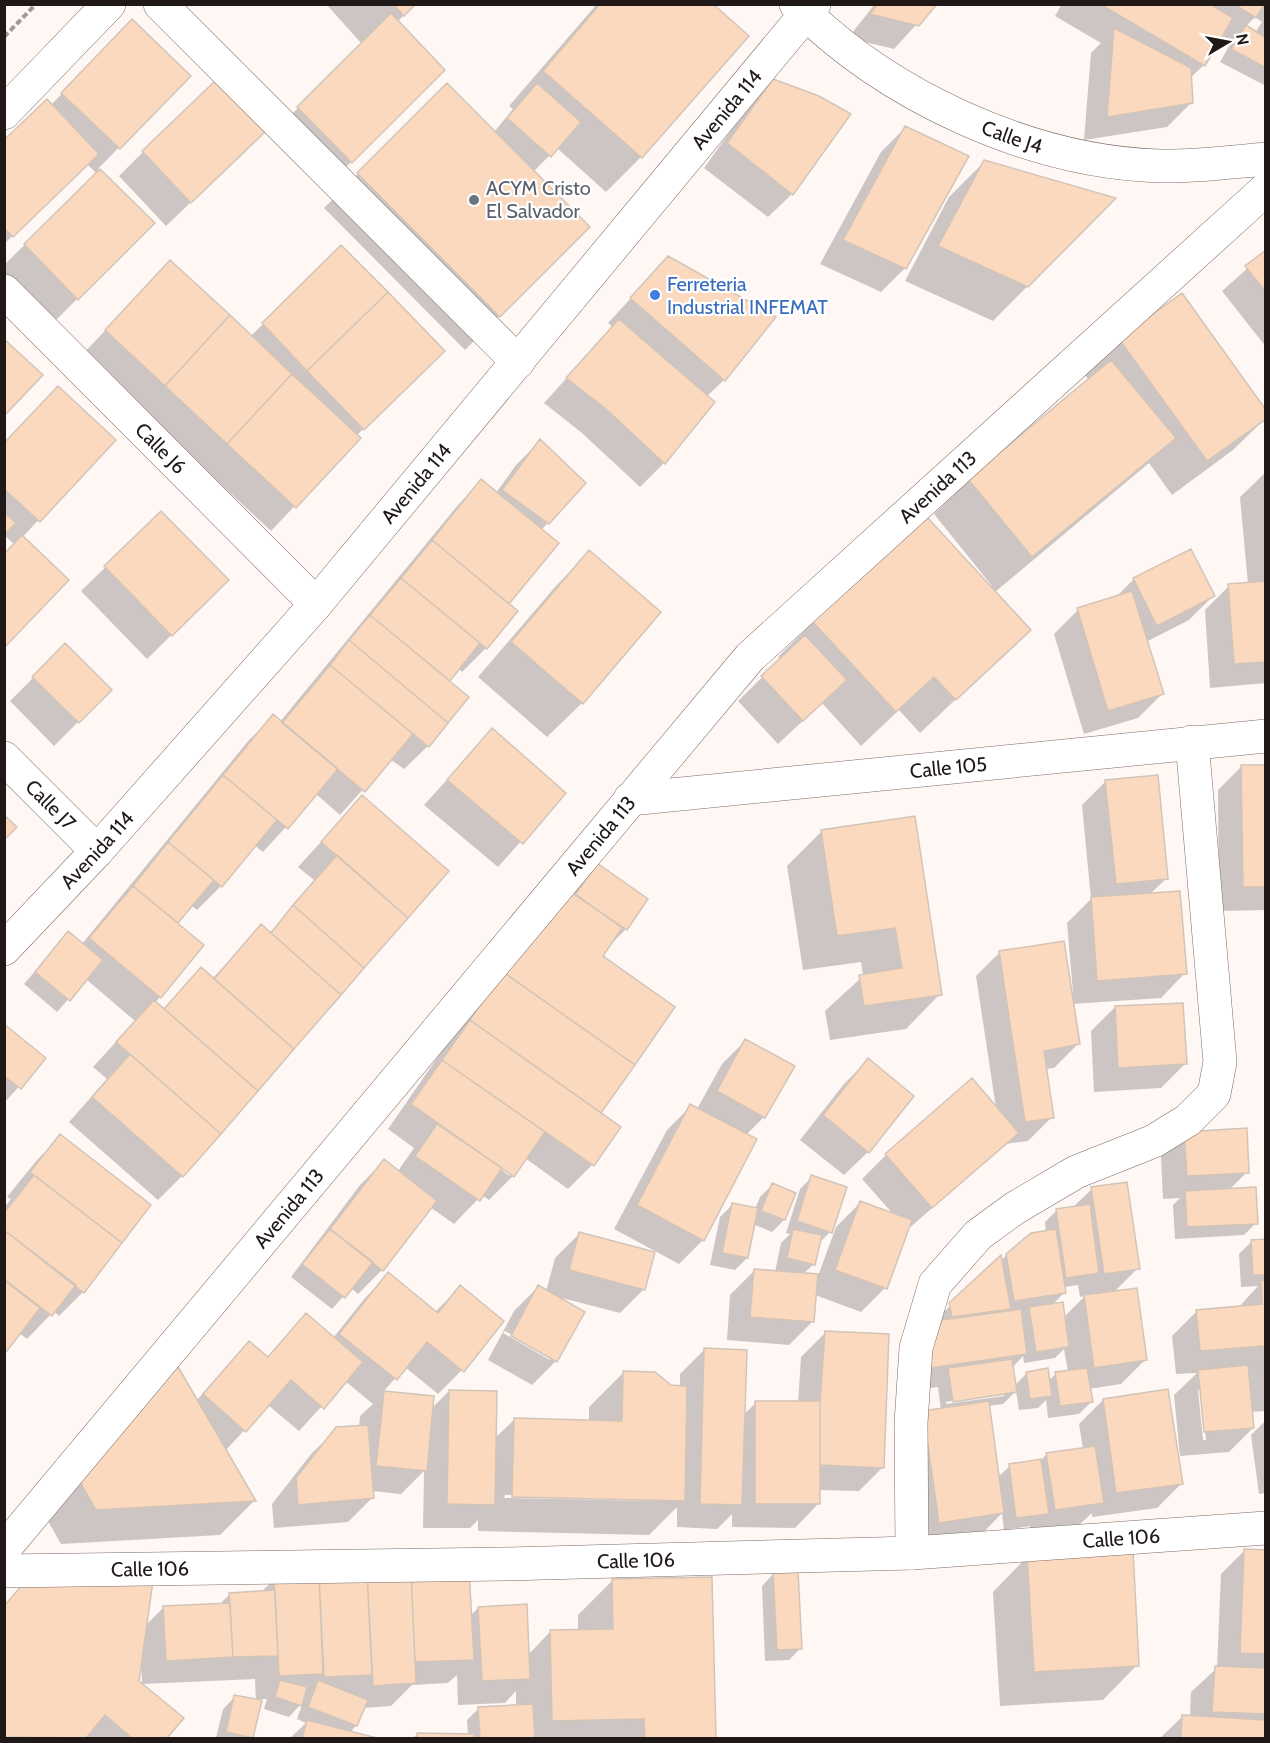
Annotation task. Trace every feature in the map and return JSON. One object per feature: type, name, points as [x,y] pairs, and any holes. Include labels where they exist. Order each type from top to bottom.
[{"type":"street","points":[[4,113],[109,4]]},
{"type":"street","points":[[160,4],[518,362]]},
{"type":"street","name":"Avenida 114","points":[[4,949],[97,851],[316,604],[518,362],[806,8]]},
{"type":"street","name":"Calle J4","points":[[806,8],[887,79],[976,123],[1044,147],[1108,161],[1161,166],[1266,159]]},
{"type":"street","name":"Avenida 113","points":[[4,1549],[750,657],[1266,189]]},
{"type":"street","name":"Calle J6","points":[[4,291],[316,604]]},
{"type":"street","name":"Calle 105","points":[[630,799],[1266,736]]},
{"type":"street","points":[[912,1552],[911,1423],[916,1348],[935,1284],[978,1235],[1015,1208],[1076,1172],[1154,1141],[1188,1120],[1214,1094],[1220,1062],[1192,742]]},
{"type":"street","name":"Calle J7","points":[[4,758],[97,851]]},
{"type":"street","name":"Calle 106","points":[[4,1570],[504,1564],[912,1552],[1266,1528]]},
{"type":"path","points":[[4,37],[36,4]]},
{"type":"building","points":[[393,4],[416,4],[404,16]]},
{"type":"building","points":[[600,4],[713,4],[749,36],[642,158],[543,71]]},
{"type":"building","points":[[878,4],[937,4],[919,26],[870,14]]},
{"type":"building","points":[[1100,4],[1210,4],[1233,18],[1205,66]]},
{"type":"building","points":[[1234,4],[1264,4],[1256,18]]},
{"type":"building","points":[[391,13],[445,70],[352,163],[297,107]]},
{"type":"building","points":[[132,19],[191,76],[120,149],[61,93]]},
{"type":"building","points":[[1246,25],[1266,38],[1266,68],[1231,49]]},
{"type":"building","points":[[1114,28],[1191,68],[1193,103],[1107,117]]},
{"type":"building","points":[[773,79],[819,96],[851,114],[793,195],[727,143]]},
{"type":"building","points":[[216,80],[265,132],[191,203],[142,151]]},
{"type":"building","name":"ACYM Cristo El Salvador","points":[[447,83],[590,227],[500,317],[357,173]]},
{"type":"building","points":[[537,83],[581,122],[551,157],[507,118]]},
{"type":"building","points":[[47,99],[99,154],[13,237],[4,228],[4,140]]},
{"type":"building","points":[[905,126],[969,156],[906,269],[843,240]]},
{"type":"building","points":[[984,160],[1116,198],[1028,287],[938,246]]},
{"type":"building","points":[[100,169],[155,223],[78,300],[24,244]]},
{"type":"building","points":[[341,245],[388,292],[307,371],[262,323]]},
{"type":"building","points":[[1266,250],[1266,292],[1245,266]]},
{"type":"building","points":[[668,256],[776,317],[725,381],[630,298]]},
{"type":"building","points":[[170,260],[230,315],[165,386],[105,330]]},
{"type":"building","points":[[388,292],[445,351],[364,430],[307,371]]},
{"type":"building","points":[[1182,293],[1266,410],[1266,419],[1207,461],[1119,339]]},
{"type":"building","points":[[230,315],[292,374],[227,444],[165,386]]},
{"type":"building","points":[[619,319],[715,402],[665,464],[606,409],[566,378]]},
{"type":"building","points":[[4,339],[43,375],[4,416]]},
{"type":"building","points":[[1111,360],[1176,438],[1032,557],[968,479]]},
{"type":"building","points":[[292,374],[361,438],[296,508],[227,444]]},
{"type":"building","points":[[58,386],[116,440],[40,522],[4,489],[4,443]]},
{"type":"building","points":[[540,439],[586,483],[549,524],[502,490]]},
{"type":"building","points":[[481,479],[559,543],[509,604],[432,540]]},
{"type":"building","points":[[161,511],[229,580],[172,636],[104,566]]},
{"type":"building","points":[[4,512],[16,523],[4,535]]},
{"type":"building","points":[[925,515],[1031,630],[956,700],[934,677],[896,712],[812,621]]},
{"type":"building","points":[[22,535],[69,580],[4,648],[4,554]]},
{"type":"building","points":[[432,540],[518,611],[487,649],[401,578]]},
{"type":"building","points":[[1191,549],[1215,596],[1157,626],[1133,578]]},
{"type":"building","points":[[589,550],[661,612],[583,704],[511,642]]},
{"type":"building","points":[[401,578],[480,643],[450,681],[370,615]]},
{"type":"building","points":[[1266,581],[1266,662],[1234,664],[1228,584]]},
{"type":"building","points":[[1132,591],[1164,694],[1108,711],[1077,608]]},
{"type":"building","points":[[370,615],[469,697],[448,723],[349,640]]},
{"type":"building","points":[[805,635],[847,680],[803,721],[761,676]]},
{"type":"building","points":[[349,640],[448,723],[429,747],[330,665]]},
{"type":"building","points":[[65,643],[112,690],[79,723],[32,677]]},
{"type":"building","points":[[330,665],[413,734],[365,792],[282,723]]},
{"type":"building","points":[[273,714],[338,769],[288,829],[223,775]]},
{"type":"building","points":[[492,728],[566,793],[523,844],[447,780]]},
{"type":"building","points":[[1241,765],[1266,765],[1266,887],[1243,887]]},
{"type":"building","points":[[223,775],[277,820],[222,887],[168,842]]},
{"type":"building","points":[[1158,775],[1168,879],[1116,884],[1105,780]]},
{"type":"building","points":[[362,795],[449,871],[408,918],[321,842]]},
{"type":"building","points":[[4,815],[17,827],[4,840]]},
{"type":"building","points":[[915,816],[942,995],[864,1006],[859,975],[902,968],[895,928],[837,936],[821,830]]},
{"type":"building","points":[[168,842],[214,880],[178,923],[133,886]]},
{"type":"building","points":[[337,855],[408,918],[364,968],[293,905]]},
{"type":"building","points":[[597,863],[648,899],[627,930],[575,895]]},
{"type":"building","points":[[563,885],[622,928],[603,956],[675,1007],[635,1065],[503,972]]},
{"type":"building","points":[[133,886],[204,945],[161,998],[89,938]]},
{"type":"building","points":[[1180,891],[1187,974],[1097,981],[1091,897]]},
{"type":"building","points":[[293,905],[364,968],[341,995],[271,933]]},
{"type":"building","points":[[261,924],[341,995],[294,1049],[214,979]]},
{"type":"building","points":[[68,931],[103,960],[70,1001],[35,972]]},
{"type":"building","points":[[1064,941],[1080,1044],[1044,1051],[1054,1118],[1025,1122],[999,951]]},
{"type":"building","points":[[201,967],[294,1049],[258,1091],[164,1009]]},
{"type":"building","points":[[503,972],[635,1065],[601,1113],[470,1020]]},
{"type":"building","points":[[154,1000],[258,1091],[221,1134],[116,1042]]},
{"type":"building","points":[[1183,1003],[1187,1064],[1118,1068],[1115,1006]]},
{"type":"building","points":[[470,1020],[621,1127],[594,1166],[442,1060]]},
{"type":"building","points":[[4,1024],[46,1058],[21,1089],[4,1076]]},
{"type":"building","points":[[745,1039],[795,1066],[765,1118],[717,1091]]},
{"type":"building","points":[[130,1054],[221,1134],[183,1177],[92,1097]]},
{"type":"building","points":[[868,1058],[914,1096],[869,1153],[823,1115]]},
{"type":"building","points":[[442,1060],[545,1132],[514,1177],[411,1104]]},
{"type":"building","points":[[972,1078],[1019,1133],[932,1208],[885,1154]]},
{"type":"building","points":[[690,1104],[757,1139],[704,1241],[637,1205]]},
{"type":"building","points":[[437,1124],[502,1168],[480,1201],[415,1156]]},
{"type":"building","points":[[1247,1128],[1249,1173],[1187,1176],[1184,1132]]},
{"type":"building","points":[[60,1134],[151,1205],[122,1243],[30,1172]]},
{"type":"building","points":[[384,1159],[437,1201],[383,1271],[330,1229]]},
{"type":"building","points":[[34,1175],[122,1243],[84,1293],[4,1230],[4,1213]]},
{"type":"building","points":[[811,1175],[847,1187],[832,1233],[797,1221]]},
{"type":"building","points":[[1127,1182],[1140,1269],[1104,1274],[1091,1187]]},
{"type":"building","points":[[772,1183],[796,1193],[785,1220],[761,1211]]},
{"type":"building","points":[[1256,1187],[1258,1224],[1187,1227],[1185,1191]]},
{"type":"building","points":[[860,1201],[912,1220],[887,1289],[835,1270]]},
{"type":"building","points":[[732,1203],[758,1208],[748,1258],[722,1253]]},
{"type":"building","points":[[1090,1204],[1099,1273],[1066,1278],[1056,1209]]},
{"type":"building","points":[[330,1229],[373,1262],[345,1298],[302,1264]]},
{"type":"building","points":[[793,1229],[822,1235],[815,1265],[787,1258]]},
{"type":"building","points":[[1056,1229],[1066,1293],[1014,1301],[1006,1254],[1031,1233]]},
{"type":"building","points":[[4,1230],[76,1285],[52,1316],[4,1279]]},
{"type":"building","points":[[579,1232],[655,1252],[645,1290],[569,1270]]},
{"type":"building","points":[[1266,1239],[1266,1275],[1253,1275],[1251,1240]]},
{"type":"building","points":[[1001,1255],[1011,1309],[952,1317],[949,1303]]},
{"type":"building","points":[[754,1269],[818,1274],[814,1322],[750,1317]]},
{"type":"building","points":[[388,1272],[438,1313],[460,1285],[504,1321],[464,1372],[427,1342],[397,1380],[339,1334]]},
{"type":"building","points":[[4,1280],[40,1308],[7,1351],[4,1349]]},
{"type":"building","points":[[1266,1280],[1266,1389],[1264,1389],[1263,1346],[1200,1351],[1196,1310],[1262,1304],[1261,1281]]},
{"type":"building","points":[[538,1285],[585,1312],[557,1362],[511,1336]]},
{"type":"building","points":[[1137,1288],[1147,1360],[1094,1368],[1084,1295]]},
{"type":"building","points":[[1063,1302],[1069,1347],[1036,1352],[1029,1307]]},
{"type":"building","points":[[1021,1309],[1027,1354],[923,1369],[942,1320]]},
{"type":"building","points":[[306,1313],[363,1362],[324,1409],[291,1380],[246,1432],[203,1394],[249,1341],[268,1357]]},
{"type":"building","points":[[825,1331],[889,1334],[884,1468],[820,1465],[820,1401]]},
{"type":"building","points":[[704,1348],[747,1350],[742,1505],[700,1504]]},
{"type":"building","points":[[1012,1359],[1017,1392],[953,1402],[948,1368]]},
{"type":"building","points":[[177,1365],[256,1501],[96,1510],[78,1478]]},
{"type":"building","points":[[1248,1365],[1254,1428],[1204,1432],[1198,1370]]},
{"type":"building","points":[[1048,1368],[1052,1396],[1030,1399],[1026,1372]]},
{"type":"building","points":[[1087,1368],[1093,1402],[1060,1406],[1055,1372]]},
{"type":"building","points":[[623,1371],[655,1372],[671,1385],[687,1386],[685,1501],[512,1497],[514,1418],[622,1421]]},
{"type":"building","points":[[1168,1389],[1183,1484],[1116,1493],[1103,1399]]},
{"type":"building","points":[[449,1390],[497,1391],[495,1505],[447,1504]]},
{"type":"building","points":[[384,1391],[434,1396],[427,1471],[376,1466]]},
{"type":"building","points":[[755,1401],[820,1401],[820,1504],[755,1504]]},
{"type":"building","points":[[989,1401],[1004,1513],[939,1523],[923,1411]]},
{"type":"building","points":[[368,1425],[374,1498],[298,1505],[296,1478],[336,1427]]},
{"type":"building","points":[[1095,1446],[1104,1503],[1055,1510],[1046,1453]]},
{"type":"building","points":[[1041,1459],[1049,1514],[1016,1518],[1009,1464]]},
{"type":"building","points":[[1244,1549],[1266,1550],[1266,1654],[1240,1653]]},
{"type":"building","points":[[1133,1550],[1139,1666],[1034,1672],[1027,1555]]},
{"type":"building","points":[[469,1568],[474,1660],[415,1662],[411,1570]]},
{"type":"building","points":[[411,1570],[416,1683],[373,1686],[367,1572]]},
{"type":"building","points":[[798,1570],[802,1649],[777,1650],[773,1572]]},
{"type":"building","points":[[367,1572],[372,1675],[324,1677],[319,1575]]},
{"type":"building","points":[[154,1574],[139,1681],[184,1718],[167,1738],[132,1738],[105,1715],[86,1738],[4,1737],[4,1606],[23,1584]]},
{"type":"building","points":[[319,1575],[323,1674],[279,1676],[274,1577]]},
{"type":"building","points":[[712,1577],[716,1738],[645,1738],[644,1719],[552,1721],[550,1630],[613,1629],[612,1579]]},
{"type":"building","points":[[275,1590],[278,1656],[233,1657],[229,1593]]},
{"type":"building","points":[[230,1603],[233,1657],[166,1661],[163,1606]]},
{"type":"building","points":[[527,1604],[530,1679],[482,1681],[478,1607]]},
{"type":"building","points":[[1215,1666],[1266,1668],[1266,1714],[1212,1712]]},
{"type":"building","points":[[280,1680],[307,1687],[302,1706],[275,1697]]},
{"type":"building","points":[[318,1680],[368,1700],[357,1726],[308,1707]]},
{"type":"building","points":[[234,1695],[262,1700],[253,1738],[226,1732]]},
{"type":"building","points":[[533,1704],[535,1738],[480,1738],[478,1707]]},
{"type":"building","points":[[1182,1715],[1266,1720],[1266,1738],[1181,1738]]},
{"type":"building","points":[[307,1720],[377,1738],[302,1738]]},
{"type":"building","points":[[417,1733],[474,1734],[474,1738],[417,1738]]},
{"type":"place","name":"ACYM Cristo El Salvador","points":[[474,200]]},
{"type":"place","name":"Ferreteria Industrial INFEMAT","points":[[655,295]]}]
